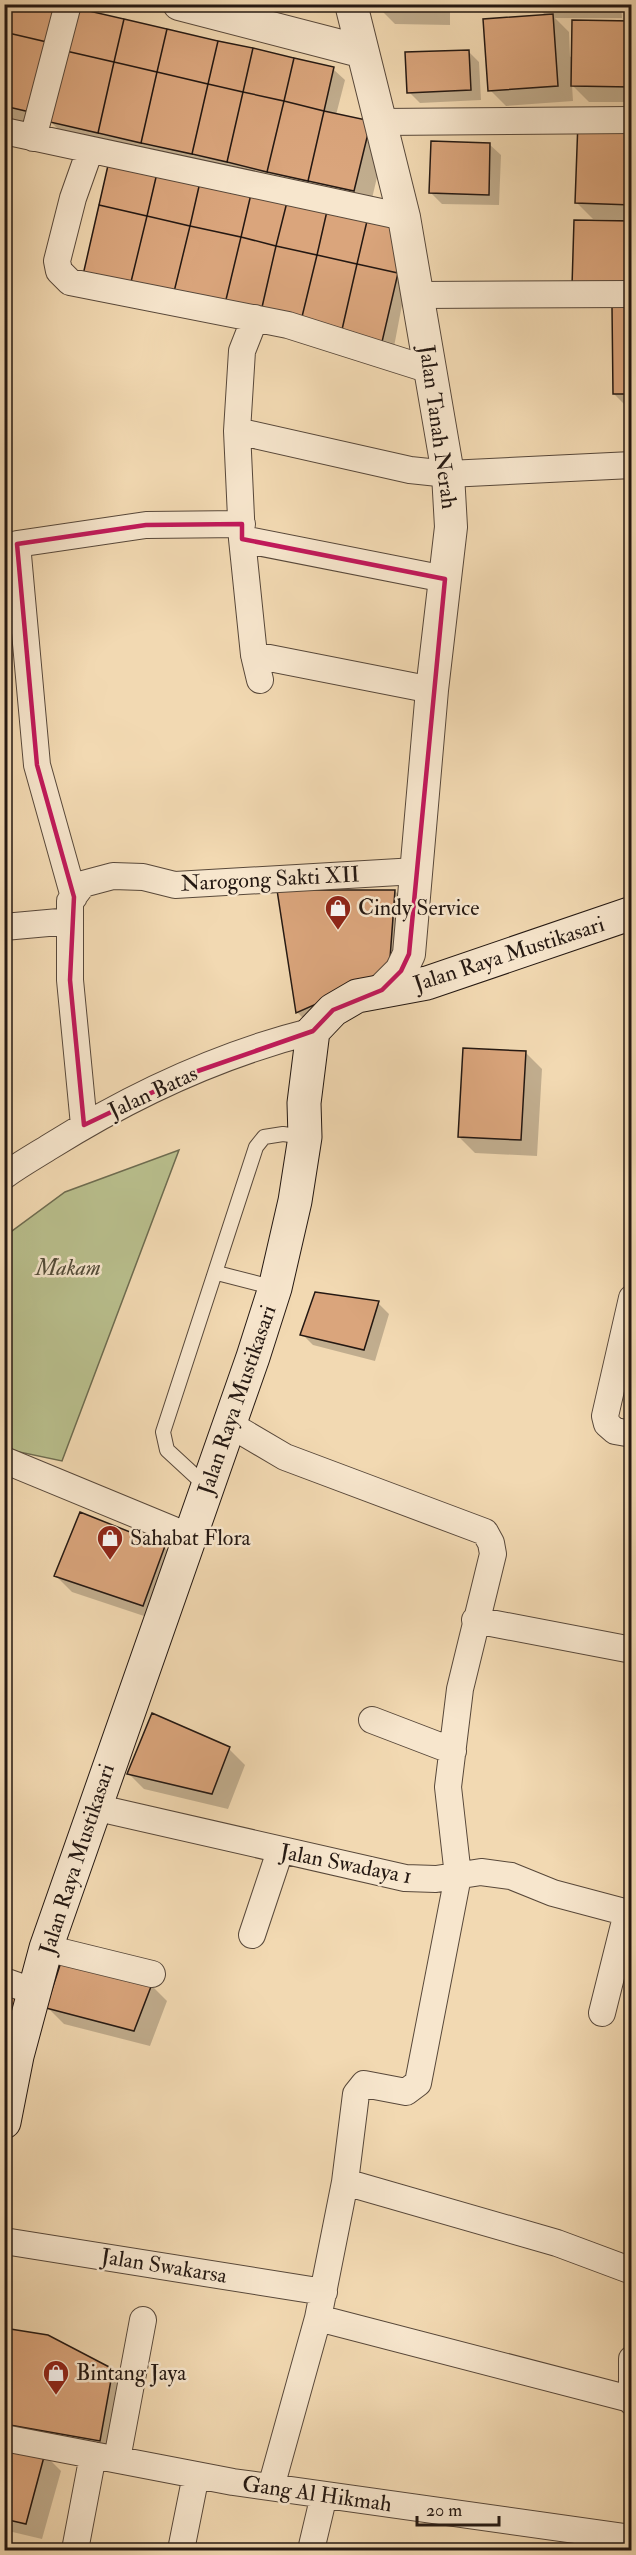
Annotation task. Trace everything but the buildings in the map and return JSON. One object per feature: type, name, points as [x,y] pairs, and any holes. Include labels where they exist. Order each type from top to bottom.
[{"type":"main road","name":"Jalan Raya Mustikasari","points":[[4,2122],[17,2056],[46,1948],[275,1288],[295,1201],[306,1137],[304,1103],[313,1031],[333,1010],[357,996],[427,983],[632,913]]},
{"type":"street","points":[[33,138],[68,4]]},
{"type":"street","points":[[179,4],[360,51]]},
{"type":"street","name":"Jalan Tanah Nerah","points":[[351,4],[360,51],[404,217],[448,474],[451,527],[432,690],[409,954],[401,970],[382,990]]},
{"type":"street","points":[[380,122],[632,120]]},
{"type":"street","points":[[4,131],[404,217]]},
{"type":"street","points":[[90,150],[73,198],[57,261],[59,271],[70,282],[288,325],[430,370]]},
{"type":"street","points":[[418,295],[632,294]]},
{"type":"street","points":[[255,318],[242,351],[237,431],[242,532],[257,667],[432,690]]},
{"type":"street","points":[[237,431],[410,470],[448,474],[632,465]]},
{"type":"street","points":[[84,1125],[70,980],[72,909],[37,765],[17,544],[146,525],[242,532],[445,579]]},
{"type":"street","name":"Narogong Sakti XII","points":[[72,909],[83,884],[113,876],[143,877],[175,885],[416,871]]},
{"type":"street","points":[[4,927],[72,909]]},
{"type":"street","name":"Jalan Batas","points":[[4,1176],[84,1125],[195,1072],[274,1041],[313,1031]]},
{"type":"street","points":[[632,1298],[605,1416],[607,1424],[615,1431],[632,1434]]},
{"type":"street","points":[[229,1424],[285,1457],[485,1532],[491,1543],[493,1554],[475,1620],[460,1689],[448,1787],[458,1876],[418,2083],[406,2092],[364,2085],[356,2094],[345,2182],[324,2292],[271,2487]]},
{"type":"street","points":[[4,1460],[188,1536]]},
{"type":"street","points":[[475,1620],[632,1650]]},
{"type":"street","points":[[372,1720],[453,1751]]},
{"type":"street","name":"Jalan Swadaya 1","points":[[94,1807],[405,1878],[436,1879],[481,1872],[511,1876],[553,1893],[629,1913]]},
{"type":"street","points":[[252,1935],[280,1851]]},
{"type":"street","points":[[602,2013],[629,1913]]},
{"type":"street","points":[[46,1948],[153,1974]]},
{"type":"street","points":[[4,1981],[35,1992]]},
{"type":"street","points":[[345,2182],[556,2243],[632,2271]]},
{"type":"street","name":"Jalan Swakarsa","points":[[4,2241],[324,2292]]},
{"type":"street","points":[[318,2318],[631,2401],[632,2359]]},
{"type":"street","points":[[75,2550],[105,2457],[143,2320]]},
{"type":"street","name":"Gang Al Hikmah","points":[[4,2438],[271,2487],[632,2538]]},
{"type":"street","points":[[181,2550],[196,2475]]},
{"type":"street","points":[[311,2550],[324,2495]]},
{"type":"lane","points":[[207,1487],[167,1450],[163,1432],[217,1273],[246,1171],[256,1147],[264,1137],[283,1134],[306,1137]]},
{"type":"lane","points":[[217,1273],[275,1288]]},
{"type":"highlighted area","points":[[242,524],[242,539],[445,579],[409,954],[401,971],[382,990],[333,1010],[313,1031],[195,1072],[84,1125],[70,980],[74,897],[37,765],[17,544],[146,525]]},
{"type":"green space","name":"Makam","points":[[179,1150],[62,1461],[5,1449],[4,1237],[65,1192]]},
{"type":"place","name":"Cindy Service","points":[[338,931]]},
{"type":"place","name":"Sahabat Flora","points":[[110,1561]]},
{"type":"place","name":"Bintang Jaya","points":[[56,2396]]}]
